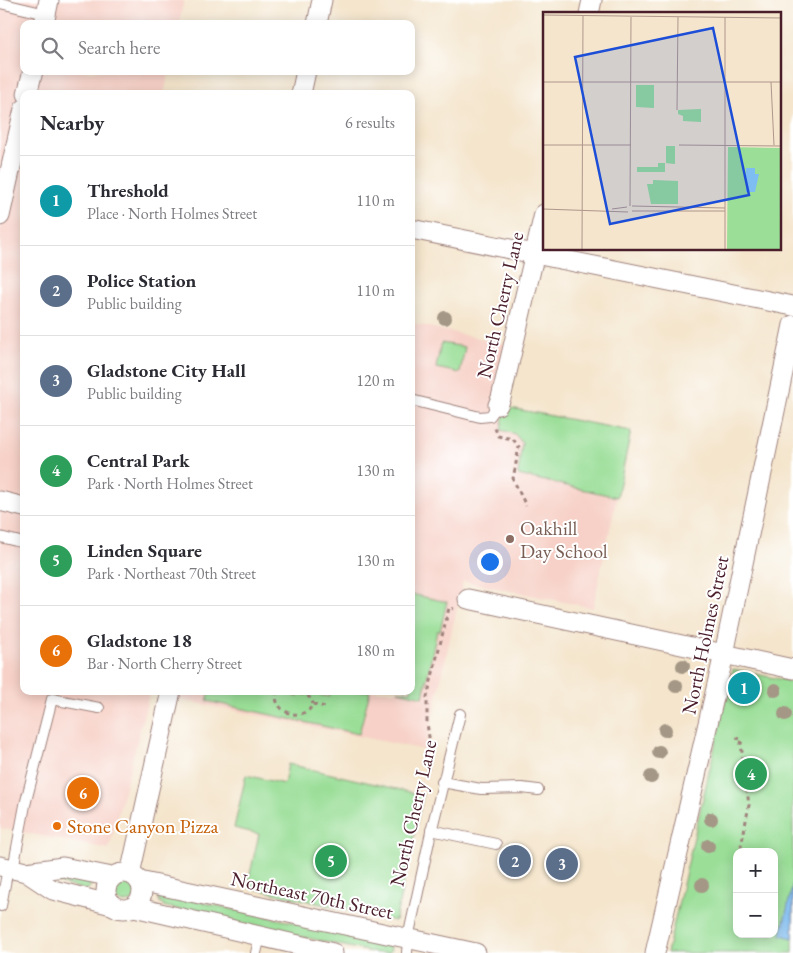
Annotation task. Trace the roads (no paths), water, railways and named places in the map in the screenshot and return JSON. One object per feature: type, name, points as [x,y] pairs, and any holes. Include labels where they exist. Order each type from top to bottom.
[{"type":"street","points":[[317,20],[322,0]]},
{"type":"street","points":[[28,90],[32,75]]},
{"type":"street","points":[[303,90],[305,75]]},
{"type":"street","points":[[0,216],[13,139],[20,120]]},
{"type":"street","name":"North Cherry Lane","points":[[494,411],[501,398],[543,219]]},
{"type":"street","points":[[415,230],[793,306]]},
{"type":"street","name":"North Holmes Street","points":[[655,953],[724,654],[793,325]]},
{"type":"street","points":[[0,501],[20,506]]},
{"type":"street","points":[[468,599],[793,669]]},
{"type":"street","points":[[127,877],[170,695]]},
{"type":"street","name":"Northeast 70th Street","points":[[12,868],[63,867],[127,877],[408,946],[476,953]]},
{"type":"street","points":[[12,868],[53,890],[112,905],[122,910],[134,907],[139,903],[143,892],[127,877]]},
{"type":"street","points":[[112,905],[106,894],[109,882],[127,877]]},
{"type":"street","points":[[134,907],[258,944],[333,953]]},
{"type":"lane","points":[[0,3],[46,13]]},
{"type":"lane","points":[[415,401],[480,418],[494,411]]},
{"type":"lane","points":[[0,537],[20,542]]},
{"type":"lane","points":[[1,906],[12,868],[52,699],[99,708]]},
{"type":"lane","name":"North Cherry Lane","points":[[408,946],[431,830],[460,714]]},
{"type":"lane","points":[[442,782],[481,789],[522,788],[538,790]]},
{"type":"lane","points":[[431,830],[496,844]]},
{"type":"water","points":[[793,883],[793,938],[781,935]]},
{"type":"place","name":"Oakhill Day School","points":[[510,539]]},
{"type":"place","name":"Threshold","points":[[744,688]]},
{"type":"place","name":"Central Park","points":[[751,774]]},
{"type":"place","name":"Gladstone 18","points":[[83,793]]},
{"type":"place","name":"Stone Canyon Pizza","points":[[57,826]]},
{"type":"place","name":"Linden Square","points":[[331,861]]},
{"type":"place","name":"Police Station","points":[[515,861]]},
{"type":"place","name":"Gladstone City Hall","points":[[562,864]]}]
